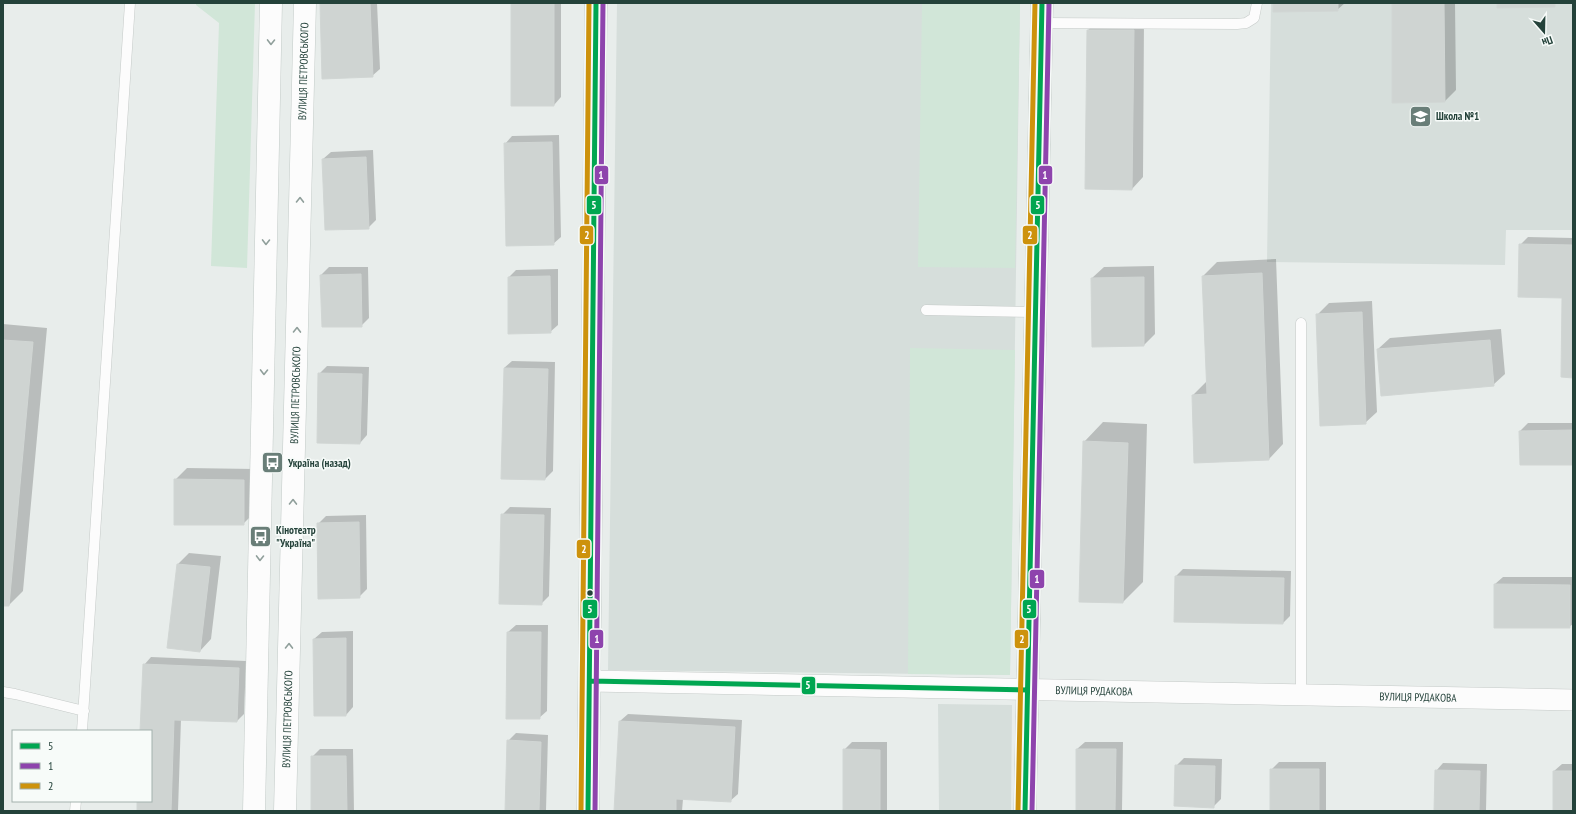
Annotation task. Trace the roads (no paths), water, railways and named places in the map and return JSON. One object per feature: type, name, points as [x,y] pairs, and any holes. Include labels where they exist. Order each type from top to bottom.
[{"type":"main road","points":[[254,811],[271,3]]},
{"type":"main road","name":"ВУЛИЦЯ ПЕТРОВСЬКОГО","points":[[285,811],[305,3]]},
{"type":"main road","points":[[588,811],[596,3]]},
{"type":"main road","points":[[1025,811],[1042,13]]},
{"type":"street","name":"ВУЛИЦЯ РУДАКОВА","points":[[590,681],[1573,700]]},
{"type":"lane","points":[[82,730],[130,3]]},
{"type":"lane","points":[[1042,13],[1237,24],[1254,18],[1257,3]]},
{"type":"lane","points":[[926,310],[1035,312]]},
{"type":"lane","points":[[1301,323],[1301,695]]},
{"type":"lane","points":[[3,692],[84,711]]},
{"type":"place","name":"Школа №1","points":[[1421,116]]},
{"type":"place","name":"Україна (назад)","points":[[273,463]]},
{"type":"place","name":"Кінотеатр \"Україна\"","points":[[260,536]]}]
